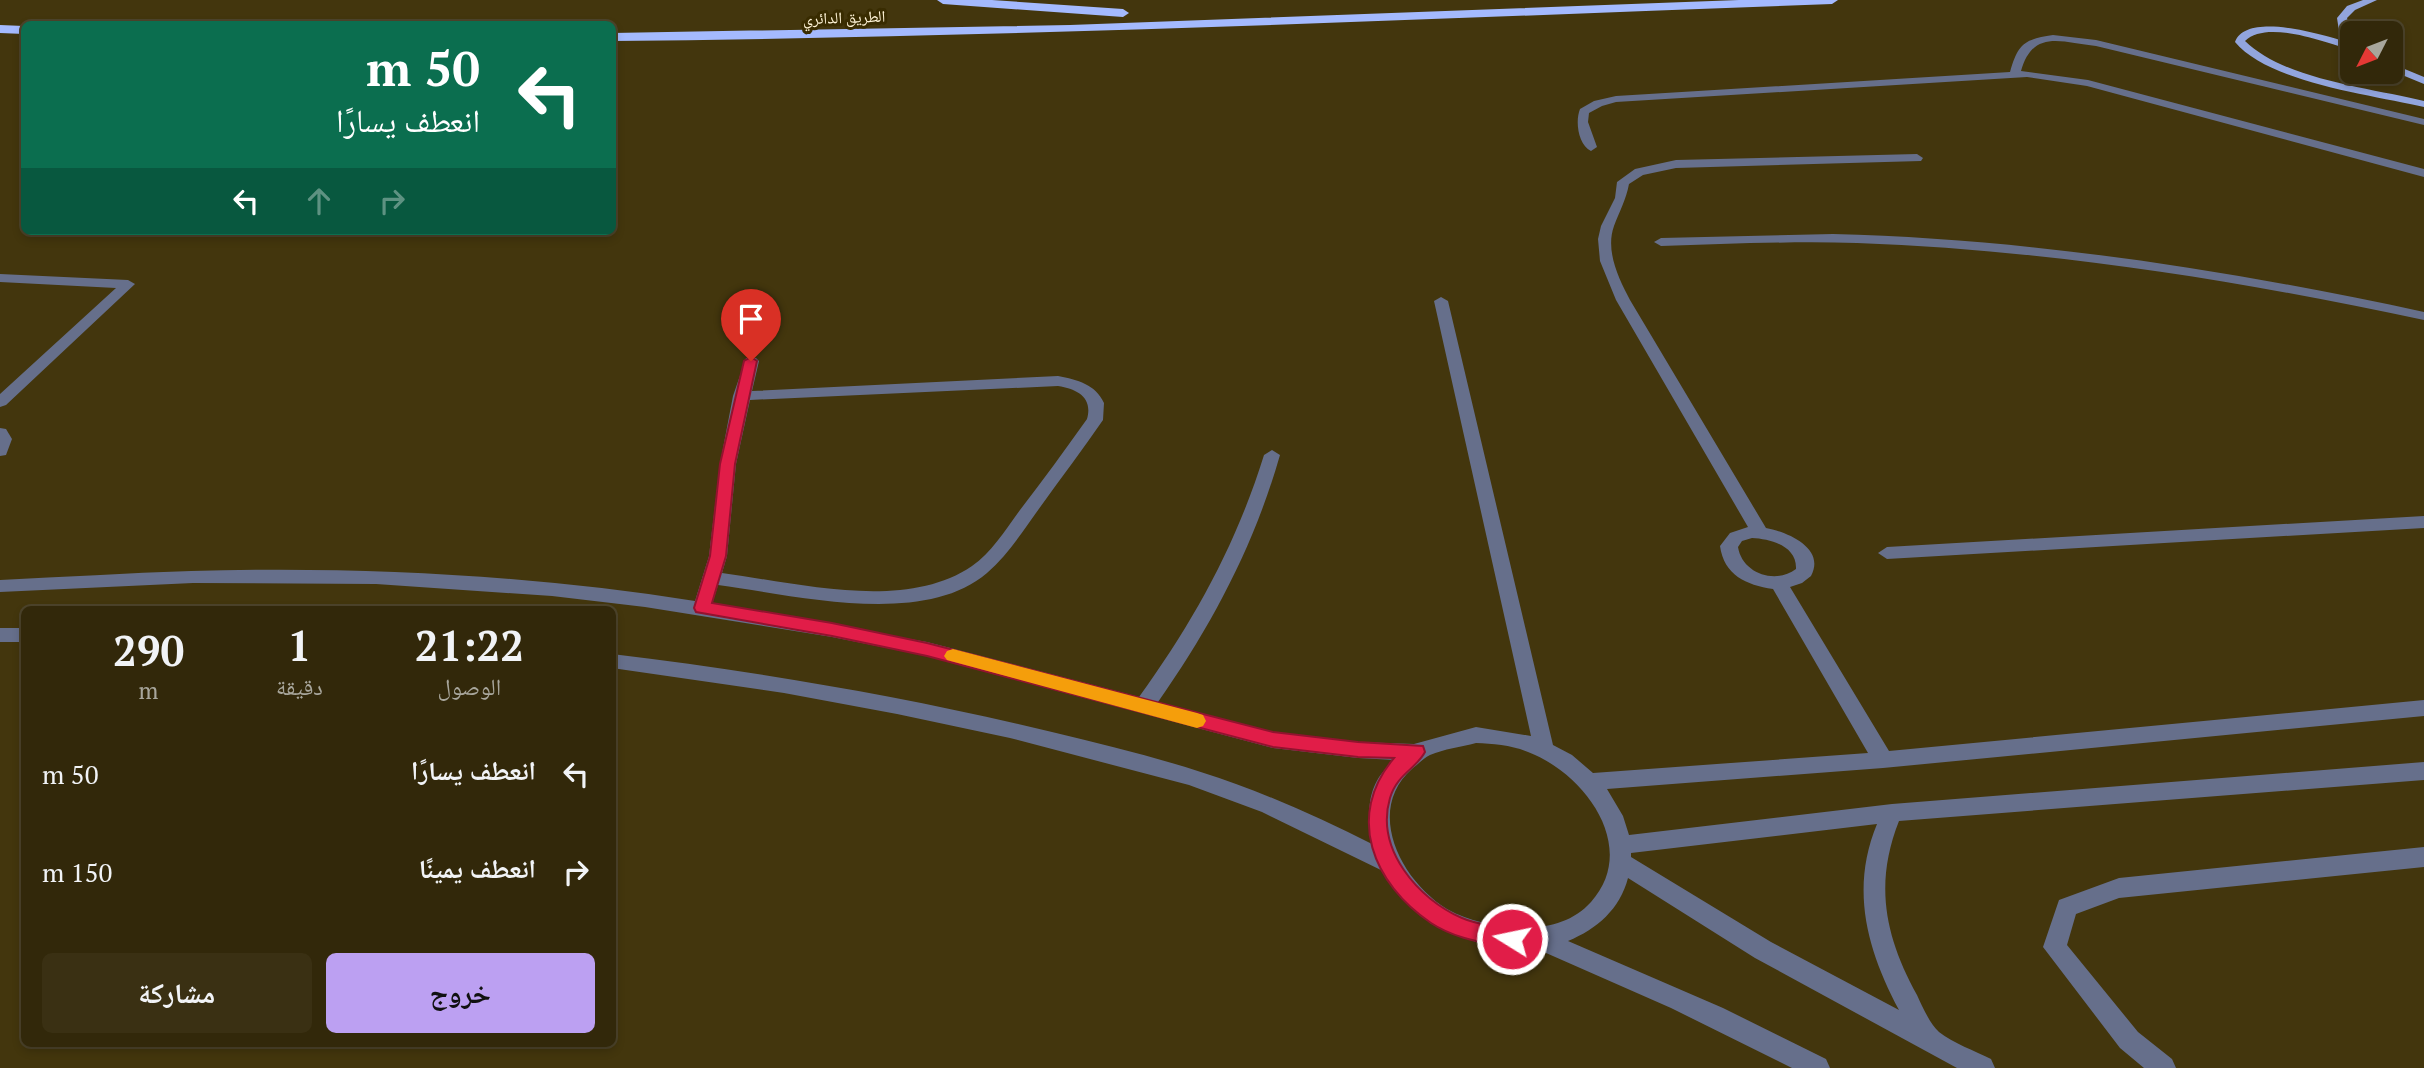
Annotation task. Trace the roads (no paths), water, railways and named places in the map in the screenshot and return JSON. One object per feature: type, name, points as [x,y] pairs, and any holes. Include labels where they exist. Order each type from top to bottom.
[{"type":"highway","points":[[943,0],[1267,20]]},
{"type":"highway","name":"الطريق الدائري","points":[[616,37],[742,36],[1832,0]]},
{"type":"highway","points":[[0,29],[21,30]]},
{"type":"main road","points":[[2342,21],[2351,8],[2372,0]]},
{"type":"main road","points":[[2340,44],[2277,30],[2249,32],[2241,38],[2242,47],[2278,69],[2340,84]]},
{"type":"main road","points":[[2403,72],[2424,81]]},
{"type":"main road","points":[[2341,84],[2424,104]]},
{"type":"street","points":[[2015,74],[2021,53],[2033,41],[2053,38],[2096,43],[2424,122]]},
{"type":"street","points":[[1591,147],[1582,122],[1584,111],[1598,103],[1616,99],[2015,74],[2077,80],[2424,173]]},
{"type":"street","points":[[1760,532],[1641,331],[1611,271],[1605,246],[1606,234],[1612,213],[1621,198],[1623,182],[1639,172],[1676,164],[1917,158]]},
{"type":"street","points":[[1661,242],[1856,239],[1989,247],[2218,276],[2424,316]]},
{"type":"street","points":[[0,278],[128,285],[0,402]]},
{"type":"street","points":[[1441,302],[1544,749]]},
{"type":"street","points":[[702,608],[713,578],[722,534],[727,464],[751,361]]},
{"type":"street","points":[[713,578],[870,599],[909,597],[947,587],[979,569],[1002,547],[1095,420],[1098,407],[1085,389],[1058,382],[741,396]]},
{"type":"street","points":[[0,433],[4,439],[0,451]]},
{"type":"street","points":[[1144,706],[1184,650],[1216,597],[1246,536],[1272,455]]},
{"type":"street","points":[[1887,553],[2424,522]]},
{"type":"street","points":[[1760,532],[1788,541],[1805,559],[1805,572],[1801,576],[1795,581],[1778,583],[1758,580],[1741,570],[1728,552],[1736,537],[1760,532]]},
{"type":"street","points":[[0,586],[193,577],[376,578],[552,589],[702,608],[832,629],[927,649],[1273,740],[1347,749],[1416,752]]},
{"type":"street","points":[[1778,583],[1883,760]]},
{"type":"street","points":[[0,635],[21,635]]},
{"type":"street","points":[[616,662],[851,697],[1021,732],[1122,758],[1227,789],[1283,811],[1388,863]]},
{"type":"street","points":[[1590,782],[1883,760],[2424,708]]},
{"type":"street","points":[[1476,735],[1499,736],[1544,749],[1569,763],[1590,782],[1605,801],[1616,822],[1621,853],[1609,897],[1596,912],[1580,924],[1538,939],[1499,938],[1461,928],[1417,901],[1400,883],[1380,842],[1377,820],[1380,799],[1394,773],[1416,752],[1434,743],[1476,735]]},
{"type":"street","points":[[1621,853],[1892,813],[2424,771]]},
{"type":"street","points":[[1892,813],[1881,833],[1875,857],[1872,883],[1874,911],[1880,941],[1892,973],[1930,1039]]},
{"type":"street","points":[[1621,853],[1763,950],[1982,1068]]},
{"type":"street","points":[[2163,1068],[2129,1040],[2055,947],[2067,907],[2119,888],[2424,857]]},
{"type":"street","points":[[1538,939],[1672,996],[1760,1037],[1817,1068]]}]
